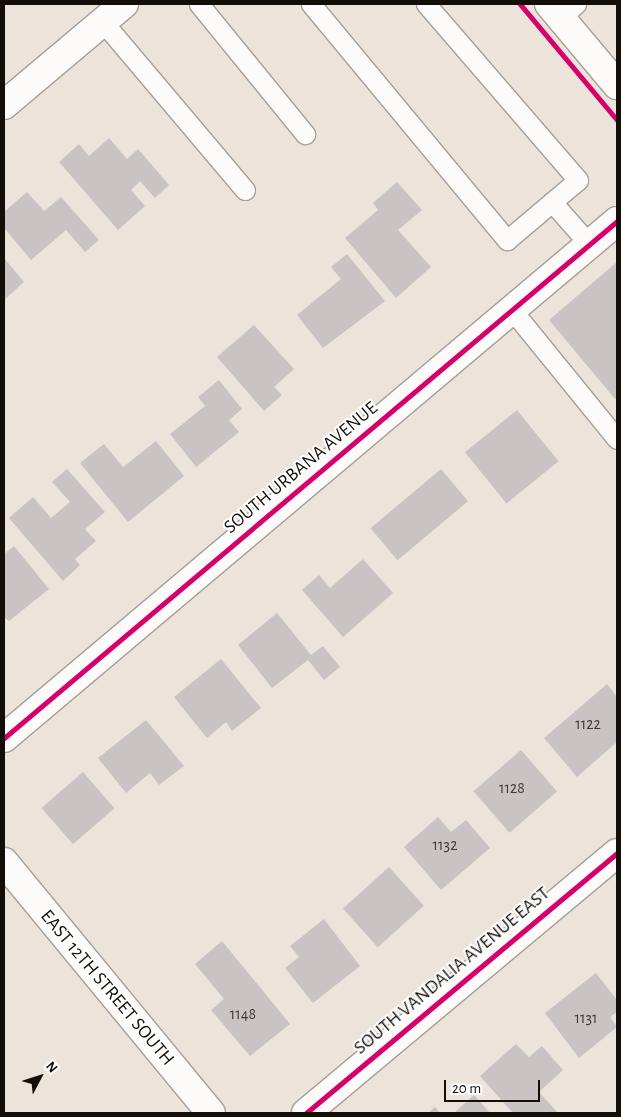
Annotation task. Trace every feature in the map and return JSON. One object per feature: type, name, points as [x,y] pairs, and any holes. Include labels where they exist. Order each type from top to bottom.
[{"type":"street","points":[[4,105],[124,4]]},
{"type":"street","points":[[562,8],[617,85]]},
{"type":"street","name":"SOUTH URBANA AVENUE","points":[[4,738],[617,221]]},
{"type":"street","name":"SOUTH VANDALIA AVENUE EAST","points":[[306,1113],[617,853]]},
{"type":"street","name":"EAST 12TH STREET SOUTH","points":[[4,862],[211,1113]]},
{"type":"lane","points":[[198,4],[305,134]]},
{"type":"lane","points":[[311,4],[507,240],[578,180],[426,4]]},
{"type":"lane","points":[[103,22],[245,190]]},
{"type":"lane","points":[[552,202],[589,244]]},
{"type":"lane","points":[[512,310],[617,439]]},
{"type":"building","points":[[109,138],[127,159],[138,149],[169,185],[155,198],[140,181],[131,190],[145,206],[118,230],[59,162],[79,144],[89,156]]},
{"type":"building","points":[[397,182],[422,210],[398,230],[431,267],[396,298],[345,238],[378,210],[373,203]]},
{"type":"building","points":[[27,192],[44,211],[61,197],[99,240],[85,252],[66,230],[31,260],[4,228],[4,212]]},
{"type":"building","points":[[347,254],[385,301],[323,348],[297,315],[341,279],[331,267]]},
{"type":"building","points":[[4,258],[24,282],[4,300]]},
{"type":"building","points":[[617,262],[617,398],[615,399],[549,320]]},
{"type":"building","points":[[254,325],[294,369],[274,387],[282,395],[264,411],[217,357]]},
{"type":"building","points":[[219,380],[242,409],[229,420],[239,432],[196,467],[170,434],[205,406],[198,397]]},
{"type":"building","points":[[517,410],[559,461],[506,503],[465,452]]},
{"type":"building","points":[[156,441],[184,476],[128,522],[80,463],[104,444],[123,467]]},
{"type":"building","points":[[67,469],[105,512],[85,529],[96,541],[75,559],[80,565],[63,581],[9,518],[33,497],[51,518],[70,502],[52,482]]},
{"type":"building","points":[[441,469],[468,501],[398,560],[371,528]]},
{"type":"building","points":[[14,546],[49,589],[9,621],[4,617],[4,554]]},
{"type":"building","points":[[363,559],[393,593],[343,637],[302,590],[319,575],[330,588]]},
{"type":"building","points":[[277,613],[311,655],[323,646],[340,667],[324,680],[308,660],[272,688],[238,645]]},
{"type":"building","points":[[221,659],[261,708],[232,731],[226,722],[207,738],[174,697]]},
{"type":"building","points":[[607,684],[617,697],[617,742],[577,777],[544,738]]},
{"type":"building","points":[[146,720],[184,766],[159,785],[150,773],[126,793],[98,758]]},
{"type":"building","points":[[521,750],[557,792],[510,833],[473,791]]},
{"type":"building","points":[[83,772],[114,808],[73,844],[41,808]]},
{"type":"building","points":[[438,817],[451,832],[466,820],[490,848],[441,890],[404,847]]},
{"type":"building","points":[[389,867],[424,906],[378,947],[343,908]]},
{"type":"building","points":[[324,919],[360,966],[313,1003],[285,968],[299,957],[290,946]]},
{"type":"building","points":[[222,941],[290,1024],[250,1056],[211,1010],[224,999],[195,964]]},
{"type":"building","points":[[596,973],[617,1000],[617,1012],[610,1017],[617,1027],[579,1058],[545,1013]]},
{"type":"building","points":[[516,1044],[529,1057],[542,1046],[563,1070],[539,1092],[558,1113],[513,1113],[480,1076]]},
{"type":"building","points":[[474,1095],[490,1113],[454,1113]]},
{"type":"building","points":[[435,1107],[440,1113],[428,1113]]},
{"type":"cycle path","points":[[520,4],[617,120]]},
{"type":"cycle path","points":[[4,738],[617,221]]},
{"type":"cycle path","points":[[306,1113],[617,853]]}]
